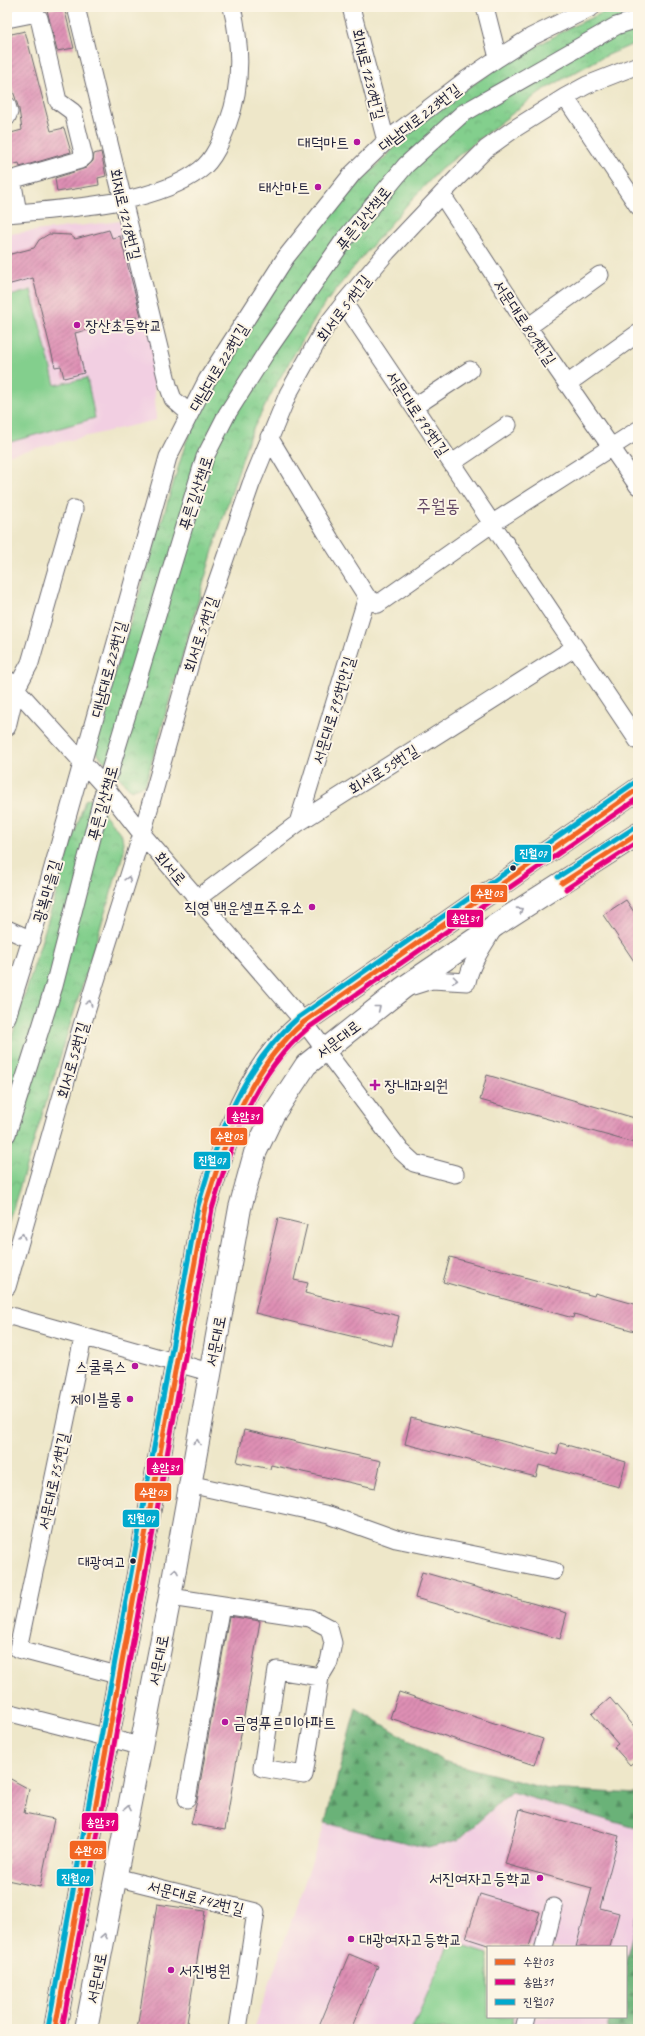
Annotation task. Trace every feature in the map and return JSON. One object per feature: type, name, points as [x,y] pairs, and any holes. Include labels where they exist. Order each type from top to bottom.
[{"type":"main road","name":"서문대로","points":[[55,2029],[121,1676],[205,1207],[226,1143],[255,1078],[268,1058],[304,1022],[638,789]]},
{"type":"main road","name":"서문대로","points":[[86,2029],[170,1597],[209,1372],[240,1208],[255,1153],[273,1115],[306,1065],[325,1049],[403,988],[496,925],[638,834]]},
{"type":"street","name":"회재로1218번길","points":[[76,7],[168,385],[173,399],[189,413]]},
{"type":"street","points":[[7,19],[32,14],[39,18],[58,101],[73,112],[84,157],[80,160],[9,180],[12,213],[123,201],[163,189],[201,170],[220,142],[231,115],[238,88],[239,57],[232,7]]},
{"type":"street","name":"회재로1230번길","points":[[351,7],[386,141]]},
{"type":"street","points":[[485,7],[498,58]]},
{"type":"street","name":"대남대로223번길","points":[[82,764],[168,456],[207,380],[286,257],[353,173],[386,141],[467,79],[498,58],[531,37],[592,7]]},
{"type":"street","name":"푸른길산책로","points":[[7,1134],[54,986],[105,787],[205,457],[241,392],[344,240],[406,165],[462,114],[616,26],[638,19]]},
{"type":"street","name":"회서로51번길","points":[[142,834],[197,639],[251,484],[269,437],[300,370],[326,326],[387,252],[486,149],[514,129],[565,97],[592,83],[638,65]]},
{"type":"street","points":[[565,97],[638,206]]},
{"type":"street","points":[[7,105],[9,112],[7,117]]},
{"type":"street","name":"서문대로801번길","points":[[442,195],[528,327],[638,486]]},
{"type":"street","points":[[528,327],[600,275]]},
{"type":"street","name":"서문대로795번길","points":[[344,303],[493,524],[574,648],[638,741]]},
{"type":"street","points":[[567,384],[637,334]]},
{"type":"street","points":[[414,407],[470,370]]},
{"type":"street","points":[[452,463],[508,425]]},
{"type":"street","points":[[269,437],[330,539],[367,597],[378,604],[493,524],[638,430]]},
{"type":"street","points":[[7,727],[11,684],[30,663],[74,509]]},
{"type":"street","name":"서문대로795번안길","points":[[298,823],[367,597]]},
{"type":"street","name":"회서로55번길","points":[[198,898],[298,823],[574,648]]},
{"type":"street","name":"회서로","points":[[11,684],[82,764],[105,787],[142,834],[304,1022],[406,1157],[423,1166],[455,1174]]},
{"type":"street","name":"광복마을길","points":[[7,1017],[32,940],[82,764]]},
{"type":"street","name":"회서로52번길","points":[[7,1287],[82,1025],[142,834]]},
{"type":"street","points":[[403,988],[432,980],[467,982],[474,962],[496,925]]},
{"type":"street","points":[[7,929],[32,940]]},
{"type":"street","points":[[7,1315],[83,1338],[209,1372]]},
{"type":"street","name":"서문대로751번길","points":[[83,1338],[18,1649],[121,1676]]},
{"type":"street","points":[[189,1484],[329,1515],[396,1539],[554,1571]]},
{"type":"street","points":[[170,1597],[310,1618],[329,1628],[333,1643],[329,1662],[320,1677],[304,1775],[262,1768],[277,1670],[320,1677]]},
{"type":"street","points":[[187,1799],[221,1605]]},
{"type":"street","points":[[7,1712],[140,1746]]},
{"type":"street","name":"서문대로742번길","points":[[115,1877],[256,1912],[238,2029]]},
{"type":"street","points":[[544,1946],[554,1907]]},
{"type":"street","points":[[524,2029],[527,2018]]},
{"type":"shaded area","name":"장산초등학교","points":[[122,221],[153,346],[156,420],[7,455],[7,234]]},
{"type":"shaded area","points":[[511,1792],[638,1829],[638,1915],[627,1955],[627,1946],[487,1946],[487,2018],[610,2018],[607,2029],[254,2029],[325,1823],[428,1848],[458,1840]]},
{"type":"green space","points":[[615,7],[638,7],[638,42],[599,59],[540,92],[441,169],[411,200],[323,306],[278,381],[250,435],[216,540],[145,785],[131,790],[92,748],[186,442],[210,391],[295,257],[337,206],[389,153],[436,109],[499,67],[571,27]]},
{"type":"green space","points":[[31,290],[55,385],[87,378],[95,418],[7,443],[7,297]]},
{"type":"green space","points":[[91,798],[122,835],[124,851],[7,1228],[7,1053],[85,800]]},
{"type":"green space","points":[[356,1708],[443,1761],[547,1789],[638,1794],[638,1829],[511,1792],[458,1840],[428,1848],[325,1823]]},
{"type":"green space","points":[[638,1915],[638,2029],[607,2029],[610,2018],[627,2018],[627,1955]]},
{"type":"green space","points":[[450,1942],[487,1954],[487,2018],[513,2018],[511,2029],[412,2029]]},
{"type":"building","points":[[64,7],[74,48],[57,51],[47,10]]},
{"type":"building","points":[[25,31],[51,131],[64,128],[71,152],[20,167],[19,163],[7,166],[7,134],[22,130],[19,109],[7,73],[7,35]]},
{"type":"building","points":[[101,152],[106,176],[98,178],[99,185],[57,192],[55,178],[86,168],[93,161],[94,154]]},
{"type":"building","points":[[109,230],[112,238],[120,236],[141,316],[75,333],[84,373],[64,378],[61,366],[55,367],[33,278],[7,285],[7,255],[34,248],[39,240],[49,234],[70,235],[75,239]]},
{"type":"building","points":[[626,900],[638,918],[638,967],[603,915]]},
{"type":"building","points":[[487,1075],[638,1119],[638,1144],[480,1100]]},
{"type":"building","points":[[278,1218],[307,1225],[294,1280],[308,1283],[305,1293],[399,1316],[392,1346],[255,1313]]},
{"type":"building","points":[[450,1257],[594,1296],[595,1293],[638,1305],[638,1332],[574,1314],[573,1318],[443,1282]]},
{"type":"building","points":[[411,1418],[557,1455],[560,1443],[626,1462],[619,1487],[539,1465],[536,1477],[405,1444]]},
{"type":"building","points":[[244,1430],[381,1461],[375,1488],[271,1465],[270,1469],[237,1462]]},
{"type":"building","points":[[422,1572],[567,1613],[560,1639],[415,1598]]},
{"type":"building","name":"금영푸르미아파트","points":[[229,1616],[260,1621],[225,1830],[191,1824],[197,1801]]},
{"type":"building","points":[[399,1692],[543,1739],[534,1765],[390,1718]]},
{"type":"building","points":[[610,1698],[638,1731],[638,1758],[630,1765],[614,1747],[618,1744],[592,1714]]},
{"type":"building","points":[[7,1777],[29,1789],[24,1813],[54,1819],[40,1887],[7,1880]]},
{"type":"building","points":[[520,1809],[619,1836],[600,1908],[619,1913],[610,1946],[576,1946],[592,1888],[505,1864]]},
{"type":"building","points":[[480,1894],[540,1912],[529,1946],[491,1946],[466,1938]]},
{"type":"building","name":"서진병원","points":[[157,1904],[205,1911],[186,2029],[137,2029]]},
{"type":"building","points":[[349,1954],[378,1966],[351,2029],[318,2029]]},
{"type":"transit line","name":"진월07","points":[[48,2028],[198,1206],[214,1153],[235,1103],[247,1080],[262,1058],[279,1037],[299,1017],[634,783]]},
{"type":"transit line","name":"수완03","points":[[55,2029],[205,1207],[222,1156],[241,1107],[267,1062],[284,1041],[304,1022],[638,789]]},
{"type":"transit line","name":"송암31","points":[[62,2029],[212,1209],[228,1158],[247,1111],[272,1067],[308,1028],[638,798]]},
{"type":"transit line","name":"진월07","points":[[558,877],[634,828]]},
{"type":"transit line","name":"수완03","points":[[562,883],[638,834]]},
{"type":"transit line","name":"송암31","points":[[566,889],[638,842]]},
{"type":"place","name":"대덕마트","points":[[357,142]]},
{"type":"place","name":"태산마트","points":[[318,187]]},
{"type":"place","name":"장산초등학교","points":[[77,325]]},
{"type":"place","name":"직영 백운셀프주유소","points":[[312,907]]},
{"type":"place","name":"장내과의원","points":[[375,1085]]},
{"type":"place","name":"스쿨룩스","points":[[135,1366]]},
{"type":"place","name":"제이블롱","points":[[130,1399]]},
{"type":"place","name":"대광여고","points":[[133,1561]]},
{"type":"place","name":"금영푸르미아파트","points":[[225,1722]]},
{"type":"place","name":"서진여자고등학교","points":[[540,1878]]},
{"type":"place","name":"대광여자고등학교","points":[[351,1939]]},
{"type":"place","name":"서진병원","points":[[171,1970]]},
{"type":"district","name":"주월동","points":[[438,506]]}]
